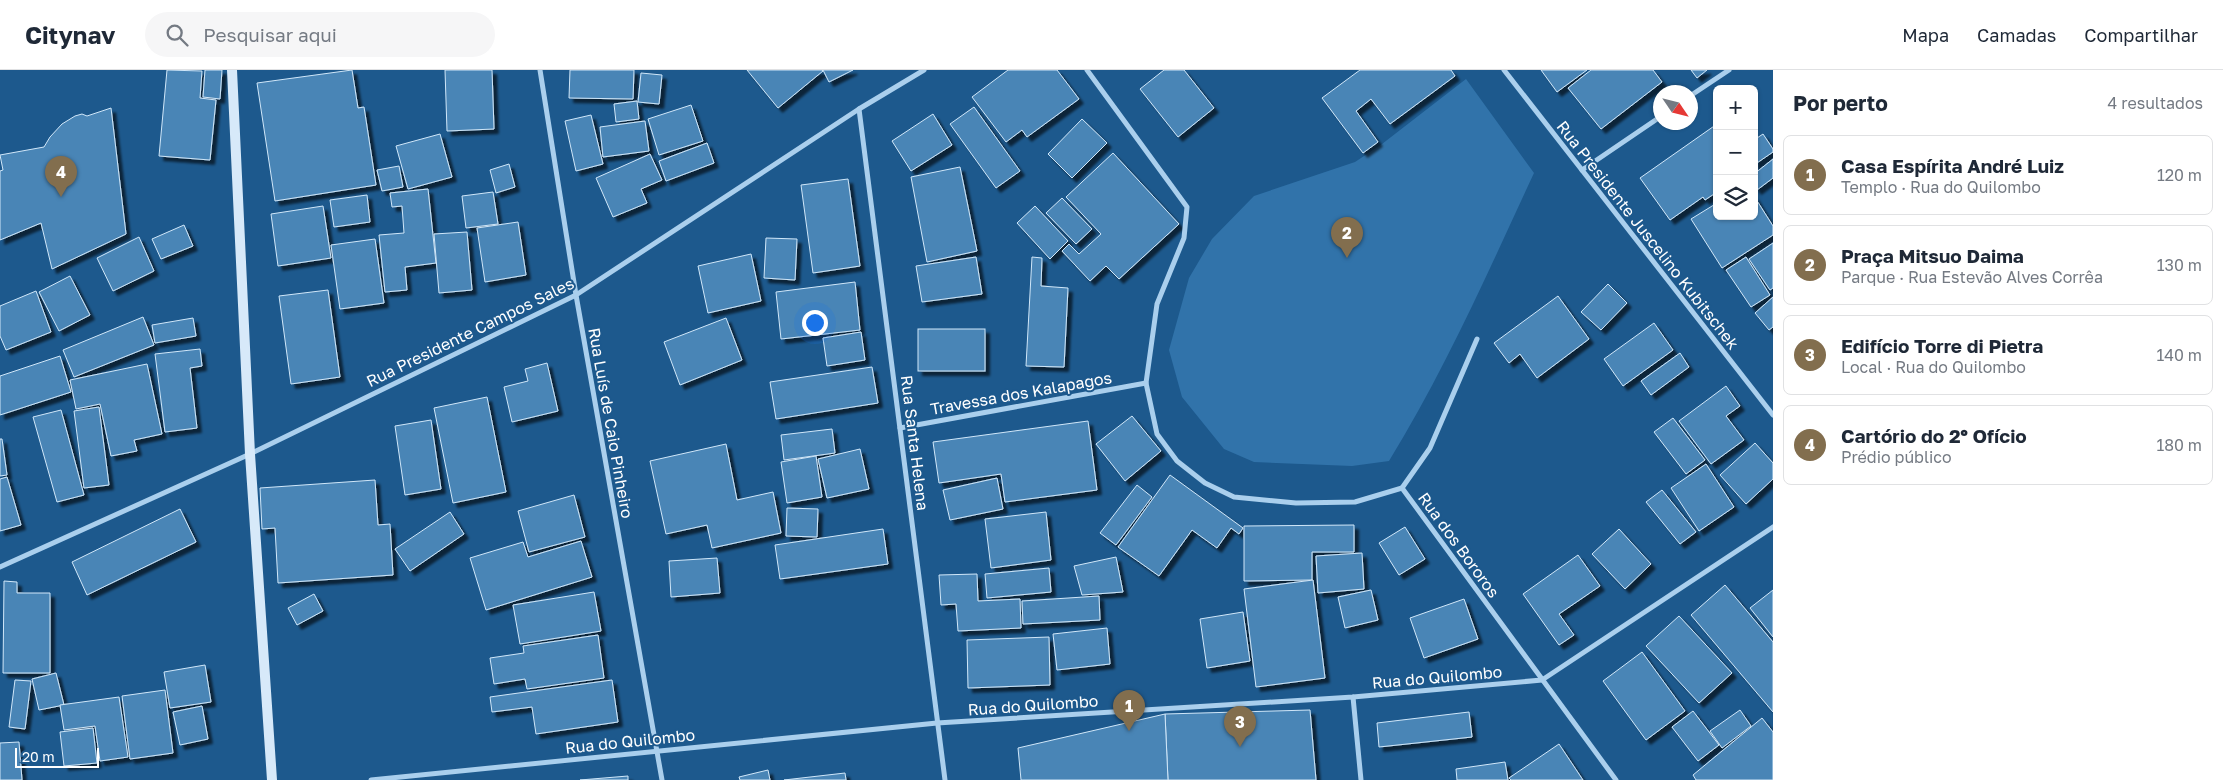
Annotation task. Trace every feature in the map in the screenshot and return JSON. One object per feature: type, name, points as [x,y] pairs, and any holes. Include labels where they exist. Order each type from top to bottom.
[{"type":"main road","points":[[232,70],[250,454],[272,780]]},
{"type":"street","name":"Rua Luís de Caio Pinheiro","points":[[540,70],[576,295],[662,780]]},
{"type":"street","name":"Rua Presidente Campos Sales","points":[[0,567],[250,454],[576,295],[859,109],[924,70]]},
{"type":"street","points":[[1087,70],[1187,207],[1184,238],[1157,304],[1146,383]]},
{"type":"street","name":"Rua Presidente Juscelino Kubitschek","points":[[1504,70],[1773,415]]},
{"type":"street","points":[[1698,91],[1729,70]]},
{"type":"street","name":"Rua Santa Helena","points":[[859,109],[944,780]]},
{"type":"street","points":[[1582,170],[1653,121]]},
{"type":"street","points":[[1402,488],[1430,448],[1477,339]]},
{"type":"street","name":"Travessa dos Kalapagos","points":[[900,428],[1146,383]]},
{"type":"street","name":"Rua dos Bororos","points":[[1146,383],[1157,434],[1177,461],[1205,483],[1234,497],[1296,503],[1356,502],[1402,488],[1616,780]]},
{"type":"street","name":"Rua do Quilombo","points":[[371,780],[937,723],[1352,697],[1542,680],[1773,527]]},
{"type":"street","points":[[1352,697],[1361,780]]},
{"type":"shaded area","points":[[1466,79],[1534,173],[1448,355],[1389,461],[1352,466],[1254,462],[1224,449],[1182,397],[1169,350],[1189,278],[1212,239],[1254,196],[1355,162],[1382,144]]},
{"type":"building","points":[[167,70],[202,71],[200,98],[216,100],[210,160],[159,156]]},
{"type":"building","points":[[205,70],[222,70],[220,99],[203,97]]},
{"type":"building","points":[[352,70],[358,108],[364,107],[376,185],[275,201],[257,83]]},
{"type":"building","points":[[445,70],[492,70],[494,129],[447,131]]},
{"type":"building","points":[[570,70],[634,70],[633,99],[569,98]]},
{"type":"building","points":[[747,70],[822,70],[823,71],[778,108]]},
{"type":"building","points":[[823,70],[853,70],[829,82]]},
{"type":"building","points":[[1008,70],[1057,70],[1079,99],[1027,137],[1022,130],[1006,142],[972,97]]},
{"type":"building","points":[[1164,70],[1184,70],[1214,108],[1178,137],[1140,89]]},
{"type":"building","points":[[1360,70],[1451,70],[1455,76],[1390,124],[1371,99],[1356,111],[1378,142],[1363,153],[1322,98]]},
{"type":"building","points":[[1541,70],[1587,70],[1557,92]]},
{"type":"building","points":[[1591,70],[1653,70],[1662,82],[1658,85],[1653,85],[1653,89],[1601,129],[1568,88]]},
{"type":"building","points":[[1691,70],[1707,70],[1697,78]]},
{"type":"building","points":[[641,73],[662,75],[659,104],[638,102]]},
{"type":"building","points":[[637,101],[639,119],[616,122],[614,104]]},
{"type":"building","points":[[691,105],[703,141],[659,155],[648,119]]},
{"type":"building","points":[[974,107],[1020,171],[996,188],[950,124]]},
{"type":"building","points":[[111,108],[126,234],[52,269],[41,223],[0,240],[0,171],[3,170],[0,155],[44,147],[62,124],[75,116],[82,114],[87,116]]},
{"type":"building","points":[[933,114],[952,145],[911,171],[892,141]]},
{"type":"building","points":[[591,115],[603,164],[576,171],[565,121]]},
{"type":"building","points":[[1082,119],[1107,143],[1072,178],[1048,154]]},
{"type":"building","points":[[645,121],[649,151],[603,157],[600,127]]},
{"type":"building","points":[[1713,127],[1713,195],[1705,200],[1703,197],[1670,220],[1640,178]]},
{"type":"building","points":[[440,134],[452,177],[408,189],[396,146]]},
{"type":"building","points":[[1763,134],[1773,152],[1758,162],[1758,137]]},
{"type":"building","points":[[707,143],[714,163],[666,181],[659,161]]},
{"type":"building","points":[[1113,153],[1179,224],[1119,279],[1106,266],[1090,281],[1062,251],[1069,244],[1079,254],[1101,234],[1066,197]]},
{"type":"building","points":[[650,154],[662,180],[641,189],[647,203],[613,217],[596,178]]},
{"type":"building","points":[[1773,159],[1773,178],[1758,189],[1758,171]]},
{"type":"building","points":[[509,164],[515,187],[496,193],[490,170]]},
{"type":"building","points":[[399,166],[403,187],[382,191],[377,170]]},
{"type":"building","points":[[960,167],[977,251],[927,262],[911,177]]},
{"type":"building","points":[[848,179],[860,266],[813,273],[801,185]]},
{"type":"building","points":[[428,189],[436,263],[405,267],[407,290],[385,292],[379,235],[404,233],[402,206],[392,207],[390,193]]},
{"type":"building","points":[[493,192],[498,224],[466,228],[462,196]]},
{"type":"building","points":[[367,195],[370,222],[334,227],[330,200]]},
{"type":"building","points":[[1062,198],[1092,229],[1076,244],[1046,213]]},
{"type":"building","points":[[1758,202],[1773,226],[1773,235],[1722,268],[1691,219],[1713,205],[1713,220],[1758,220]]},
{"type":"building","points":[[323,206],[331,258],[278,266],[271,214]]},
{"type":"building","points":[[1035,206],[1068,241],[1050,259],[1017,223]]},
{"type":"building","points":[[518,222],[526,275],[485,282],[477,228]]},
{"type":"building","points":[[184,225],[193,246],[161,259],[152,239]]},
{"type":"building","points":[[467,232],[472,290],[439,293],[434,234]]},
{"type":"building","points":[[139,237],[154,271],[113,291],[97,258]]},
{"type":"building","points":[[766,238],[797,239],[795,280],[764,278]]},
{"type":"building","points":[[375,239],[384,303],[340,309],[331,245]]},
{"type":"building","points":[[1773,243],[1773,288],[1770,290],[1749,259]]},
{"type":"building","points":[[751,254],[761,301],[708,313],[698,266]]},
{"type":"building","points":[[976,257],[982,294],[922,302],[916,266]]},
{"type":"building","points":[[1032,257],[1042,258],[1041,286],[1068,288],[1064,367],[1026,366]]},
{"type":"building","points":[[1746,257],[1770,295],[1751,307],[1726,270]]},
{"type":"building","points":[[70,276],[90,315],[59,331],[39,292]]},
{"type":"building","points":[[855,282],[860,330],[781,339],[776,292]]},
{"type":"building","points":[[1608,284],[1627,303],[1601,330],[1581,312]]},
{"type":"building","points":[[328,290],[340,377],[291,384],[279,296]]},
{"type":"building","points":[[36,291],[51,332],[6,350],[0,336],[0,306]]},
{"type":"building","points":[[1558,296],[1589,339],[1537,378],[1520,354],[1509,363],[1494,343]]},
{"type":"building","points":[[1773,297],[1773,327],[1769,330],[1755,313]]},
{"type":"building","points":[[143,317],[154,345],[74,377],[63,350]]},
{"type":"building","points":[[193,318],[196,336],[155,343],[152,325]]},
{"type":"building","points":[[726,318],[742,360],[680,385],[664,342]]},
{"type":"building","points":[[1654,323],[1673,350],[1623,386],[1604,359]]},
{"type":"building","points":[[918,329],[985,329],[985,371],[918,371]]},
{"type":"building","points":[[861,332],[865,360],[827,366],[823,338]]},
{"type":"building","points":[[200,349],[202,366],[190,368],[197,428],[165,432],[155,354]]},
{"type":"building","points":[[1680,353],[1689,367],[1651,395],[1641,381]]},
{"type":"building","points":[[60,356],[71,392],[0,415],[0,376]]},
{"type":"building","points":[[547,363],[558,411],[512,422],[504,387],[528,381],[525,369]]},
{"type":"building","points":[[147,364],[162,434],[134,440],[137,451],[111,456],[100,404],[76,409],[70,380]]},
{"type":"building","points":[[872,367],[878,403],[776,419],[770,382]]},
{"type":"building","points":[[1726,386],[1740,406],[1726,416],[1744,440],[1711,464],[1679,421]]},
{"type":"building","points":[[487,397],[506,492],[453,503],[434,408]]},
{"type":"building","points":[[99,407],[109,485],[84,488],[74,411]]},
{"type":"building","points":[[61,410],[84,495],[57,502],[33,417]]},
{"type":"building","points":[[1132,416],[1161,451],[1125,481],[1096,444]]},
{"type":"building","points":[[1673,418],[1705,460],[1686,474],[1654,432]]},
{"type":"building","points":[[431,420],[441,489],[405,495],[395,426]]},
{"type":"building","points":[[1088,421],[1097,490],[1005,502],[1001,474],[939,483],[933,442]]},
{"type":"building","points":[[832,429],[835,453],[784,460],[781,435]]},
{"type":"building","points":[[0,439],[2,439],[7,475],[0,476]]},
{"type":"building","points":[[1755,443],[1773,463],[1773,479],[1746,504],[1720,475]]},
{"type":"building","points":[[726,444],[737,500],[773,492],[781,533],[712,548],[707,525],[666,534],[650,461]]},
{"type":"building","points":[[860,449],[869,489],[827,498],[818,459]]},
{"type":"building","points":[[816,456],[822,497],[787,503],[781,462]]},
{"type":"building","points":[[1706,464],[1734,507],[1699,531],[1671,488]]},
{"type":"building","points":[[1170,475],[1243,528],[1239,534],[1231,528],[1217,548],[1192,530],[1159,576],[1118,547]]},
{"type":"building","points":[[7,477],[21,525],[0,531],[0,479]]},
{"type":"building","points":[[997,478],[1003,509],[950,520],[943,490]]},
{"type":"building","points":[[375,480],[378,525],[390,524],[393,575],[278,583],[275,528],[262,529],[260,488]]},
{"type":"building","points":[[1137,485],[1152,497],[1116,545],[1100,533]]},
{"type":"building","points":[[1662,490],[1696,532],[1680,544],[1646,502]]},
{"type":"building","points":[[574,495],[585,537],[529,552],[518,511]]},
{"type":"building","points":[[787,508],[818,509],[817,537],[786,536]]},
{"type":"building","points":[[180,509],[196,542],[87,595],[72,562]]},
{"type":"building","points":[[450,512],[464,534],[410,571],[395,549]]},
{"type":"building","points":[[1046,512],[1051,560],[991,568],[985,519]]},
{"type":"building","points":[[1354,525],[1354,552],[1312,552],[1312,580],[1244,581],[1244,526]]},
{"type":"building","points":[[1405,527],[1425,559],[1399,575],[1379,543]]},
{"type":"building","points":[[883,529],[888,564],[780,579],[775,545]]},
{"type":"building","points":[[1619,529],[1651,564],[1625,589],[1592,554]]},
{"type":"building","points":[[581,541],[592,577],[486,610],[470,558],[523,542],[528,557]]},
{"type":"building","points":[[1362,553],[1364,589],[1318,593],[1316,556]]},
{"type":"building","points":[[1578,555],[1600,586],[1559,614],[1574,635],[1559,645],[1523,594]]},
{"type":"building","points":[[1116,557],[1123,592],[1082,595],[1074,566]]},
{"type":"building","points":[[717,558],[720,593],[671,597],[669,561]]},
{"type":"building","points":[[1049,568],[1051,592],[987,598],[985,574]]},
{"type":"building","points":[[977,574],[978,601],[1020,599],[1021,628],[958,631],[956,604],[941,605],[939,575]]},
{"type":"building","points":[[1313,580],[1325,678],[1256,687],[1244,589]]},
{"type":"building","points":[[4,581],[17,582],[17,593],[50,593],[50,673],[3,673]]},
{"type":"building","points":[[1725,585],[1773,642],[1773,712],[1691,615]]},
{"type":"building","points":[[1371,590],[1378,620],[1345,628],[1338,597]]},
{"type":"building","points":[[1773,590],[1773,637],[1750,608]]},
{"type":"building","points":[[594,592],[601,631],[520,644],[513,605]]},
{"type":"building","points":[[314,594],[323,611],[297,625],[288,608]]},
{"type":"building","points":[[1099,596],[1100,620],[1023,624],[1022,601]]},
{"type":"building","points":[[1464,599],[1478,639],[1424,658],[1410,618]]},
{"type":"building","points":[[1243,612],[1250,661],[1207,668],[1200,619]]},
{"type":"building","points":[[1679,616],[1732,673],[1699,703],[1646,646]]},
{"type":"building","points":[[1107,628],[1110,664],[1057,670],[1053,634]]},
{"type":"building","points":[[598,635],[604,678],[527,689],[525,679],[494,684],[490,658],[524,653],[523,646]]},
{"type":"building","points":[[1049,637],[1050,685],[968,688],[967,640]]},
{"type":"building","points":[[1642,652],[1685,711],[1646,740],[1603,681]]},
{"type":"building","points":[[205,665],[211,702],[170,708],[164,672]]},
{"type":"building","points":[[56,673],[64,705],[39,710],[32,679]]},
{"type":"building","points":[[15,680],[31,681],[25,729],[9,727]]},
{"type":"building","points":[[612,680],[618,722],[536,734],[532,707],[492,712],[490,697]]},
{"type":"building","points":[[165,690],[173,753],[130,759],[122,696]]},
{"type":"building","points":[[119,697],[128,757],[100,761],[95,726],[64,730],[60,705]]},
{"type":"building","points":[[202,706],[208,739],[180,745],[173,712]]},
{"type":"building","points":[[1310,710],[1316,780],[1168,780],[1165,714]]},
{"type":"building","points":[[1740,710],[1751,726],[1722,748],[1710,731]]},
{"type":"building","points":[[1693,711],[1719,745],[1698,761],[1672,727]]},
{"type":"building","points":[[1469,712],[1472,737],[1379,747],[1377,723]]},
{"type":"building","points":[[1165,714],[1168,780],[1021,780],[1018,748]]},
{"type":"building","points":[[1762,718],[1773,732],[1773,780],[1696,780],[1693,775]]},
{"type":"building","points":[[93,728],[97,763],[64,766],[60,732]]},
{"type":"building","points":[[19,742],[22,780],[0,780],[0,743]]},
{"type":"building","points":[[1559,744],[1583,780],[1511,780],[1509,778]]},
{"type":"building","points":[[1505,762],[1508,780],[1457,780],[1456,769]]},
{"type":"building","points":[[768,770],[770,780],[740,780],[739,777]]},
{"type":"building","points":[[845,773],[846,780],[784,780]]},
{"type":"building","points":[[628,776],[628,780],[580,780]]},
{"type":"place","name":"Cartório do 2º Ofício","points":[[61,197]]},
{"type":"place","name":"Praça Mitsuo Daima","points":[[1347,258]]},
{"type":"place","name":"Casa Espírita André Luiz","points":[[1129,731]]},
{"type":"place","name":"Edifício Torre di Pietra","points":[[1240,747]]}]
